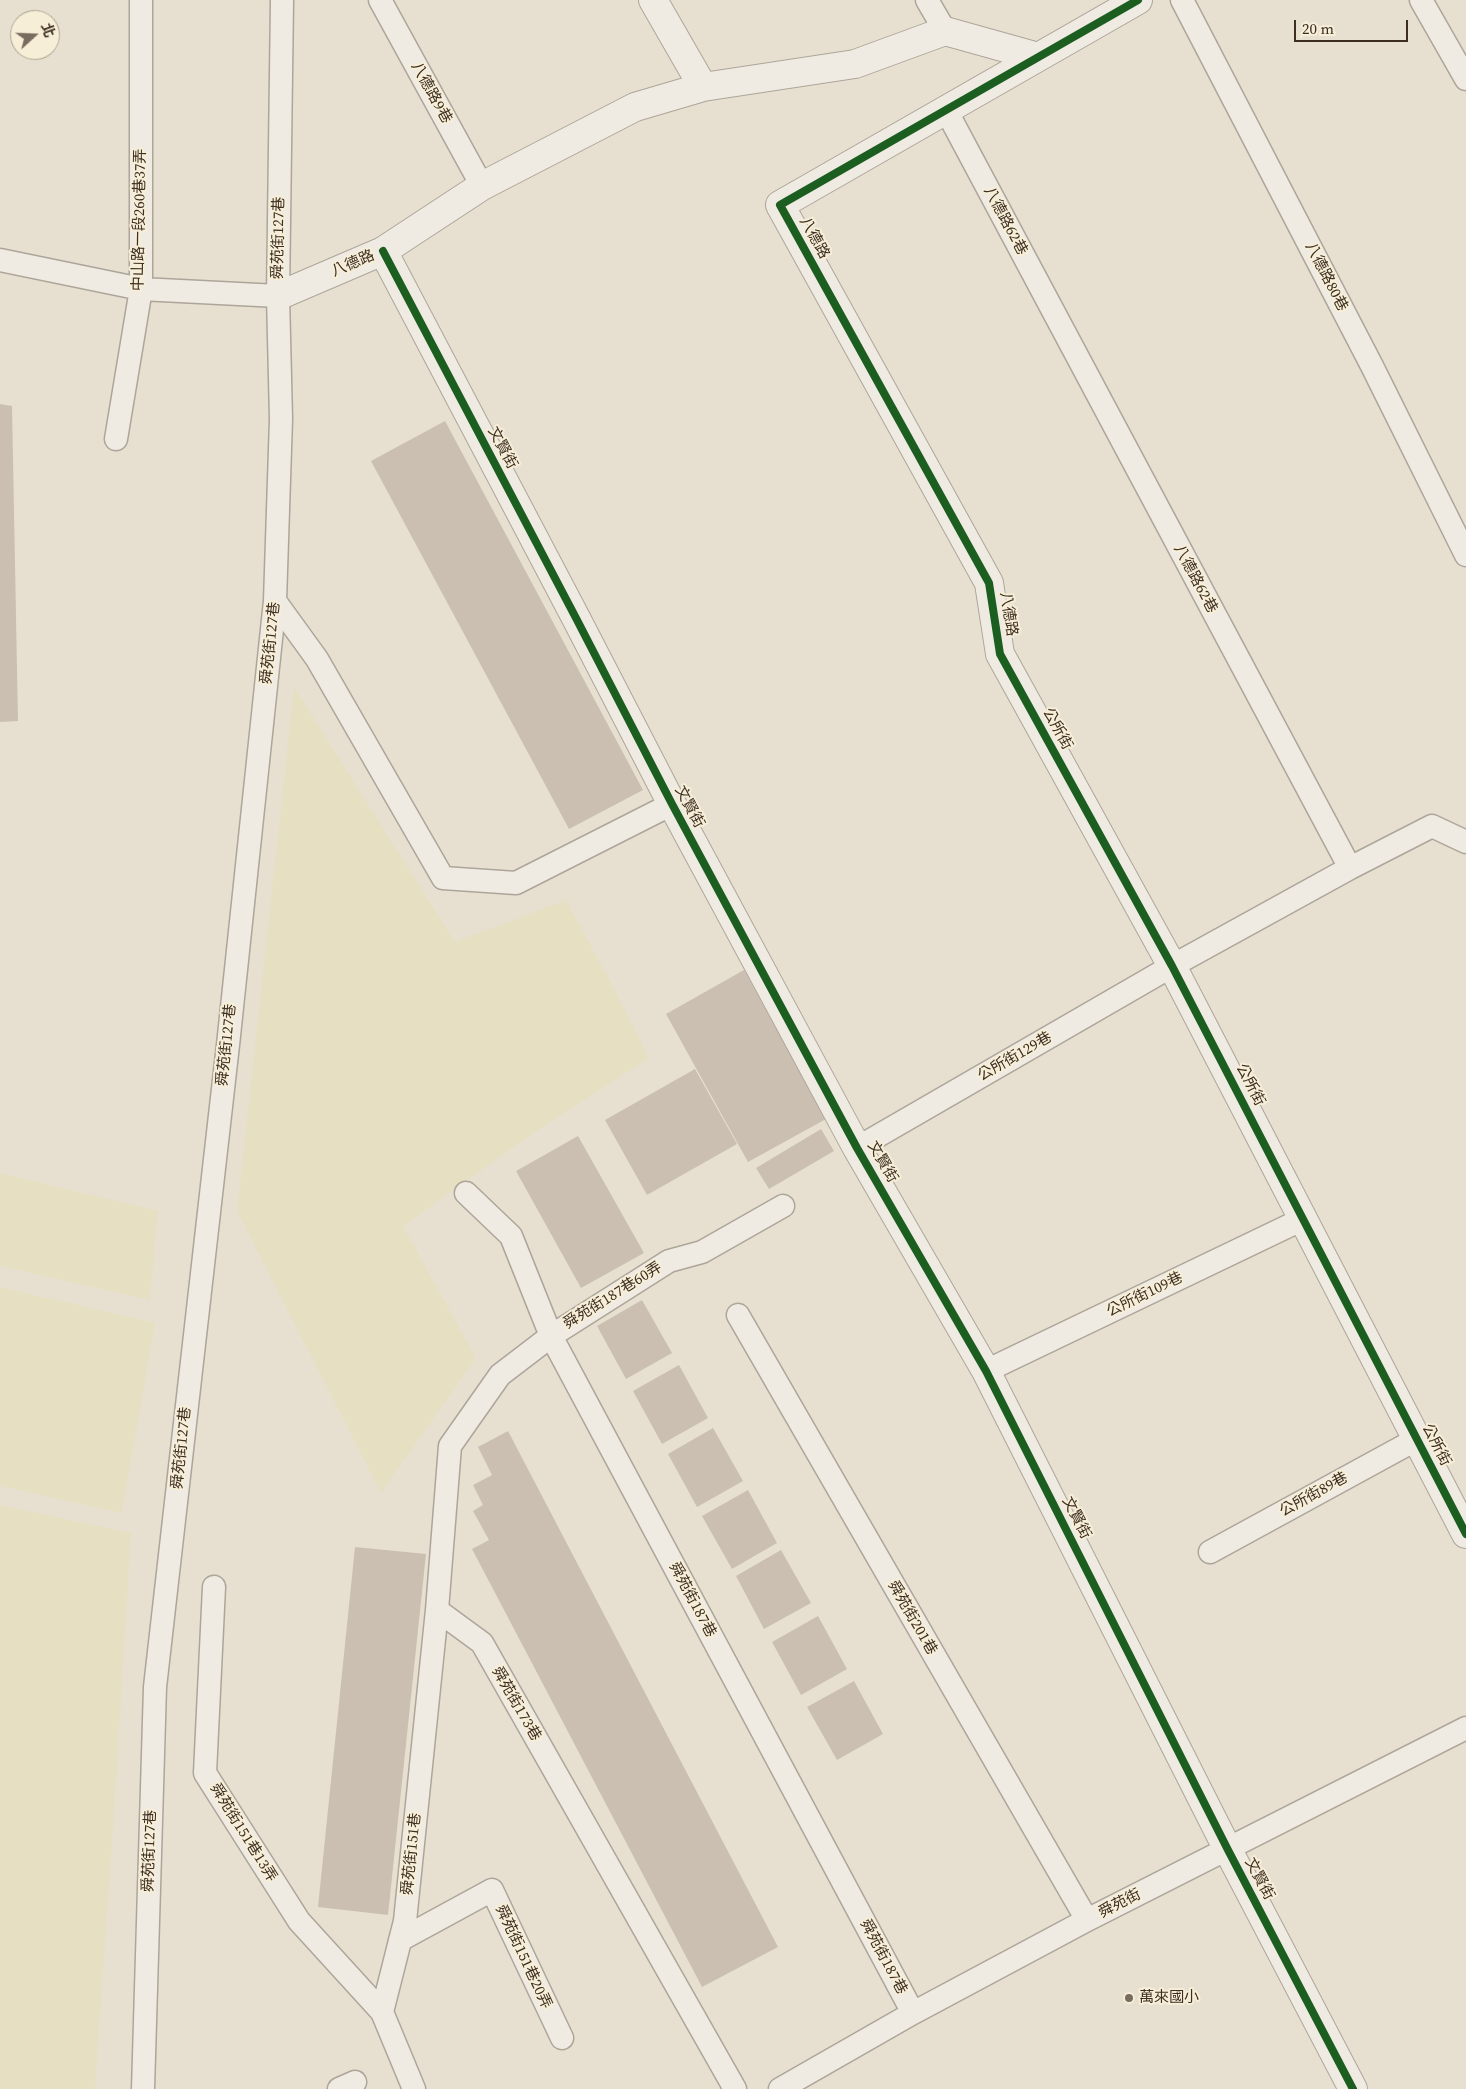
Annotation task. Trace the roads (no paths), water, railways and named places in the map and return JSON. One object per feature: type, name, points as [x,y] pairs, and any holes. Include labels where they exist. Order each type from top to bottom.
[{"type":"street","points":[[653,0],[703,86]]},
{"type":"street","name":"八德路","points":[[1000,654],[989,583],[780,204],[1138,0]]},
{"type":"street","name":"八德路","points":[[278,296],[382,251],[482,186],[635,107],[703,86],[855,64],[944,31]]},
{"type":"street","points":[[944,31],[1038,57]]},
{"type":"street","name":"文賢街","points":[[382,251],[672,804],[857,1148],[986,1371],[1228,1850],[1353,2089]]},
{"type":"street","name":"公所街","points":[[1000,654],[1172,966],[1466,1534]]},
{"type":"lane","name":"中山路一段260巷37弄","points":[[116,439],[141,289],[141,0]]},
{"type":"lane","name":"舜苑街127巷","points":[[143,2089],[155,1686],[228,1045],[275,601],[281,419],[278,296],[282,0]]},
{"type":"lane","name":"八德路9巷","points":[[380,0],[482,186]]},
{"type":"lane","points":[[927,0],[944,31]]},
{"type":"lane","name":"八德路80巷","points":[[1182,0],[1372,366],[1466,555]]},
{"type":"lane","points":[[1422,0],[1466,79]]},
{"type":"lane","name":"八德路62巷","points":[[946,110],[1350,868]]},
{"type":"lane","points":[[0,260],[141,289],[278,296]]},
{"type":"lane","points":[[275,601],[317,659],[443,878],[516,883],[672,804]]},
{"type":"lane","points":[[1172,966],[1350,868],[1432,826],[1466,842]]},
{"type":"lane","name":"公所街129巷","points":[[857,1148],[1172,966]]},
{"type":"lane","name":"舜苑街187巷","points":[[466,1193],[511,1236],[551,1336],[913,2013]]},
{"type":"lane","name":"舜苑街187巷60弄","points":[[551,1336],[669,1261],[702,1252],[783,1206]]},
{"type":"lane","name":"公所街109巷","points":[[986,1371],[1304,1219]]},
{"type":"lane","name":"舜苑街201巷","points":[[738,1315],[1087,1920]]},
{"type":"lane","points":[[437,1610],[450,1446],[500,1375],[551,1336]]},
{"type":"lane","name":"公所街89巷","points":[[1210,1552],[1417,1439]]},
{"type":"lane","name":"舜苑街151巷13弄","points":[[214,1587],[205,1773],[299,1921],[382,2012]]},
{"type":"lane","name":"舜苑街151巷","points":[[382,2012],[404,1921],[437,1610]]},
{"type":"lane","name":"舜苑街173巷","points":[[437,1610],[482,1644],[735,2089]]},
{"type":"lane","name":"舜苑街","points":[[780,2089],[913,2013],[1087,1920],[1466,1728]]},
{"type":"lane","name":"舜苑街151巷20弄","points":[[400,1940],[492,1890],[562,2038]]},
{"type":"lane","points":[[382,2012],[414,2089]]},
{"type":"place","name":"萬來國小","points":[[1129,1998]]}]
